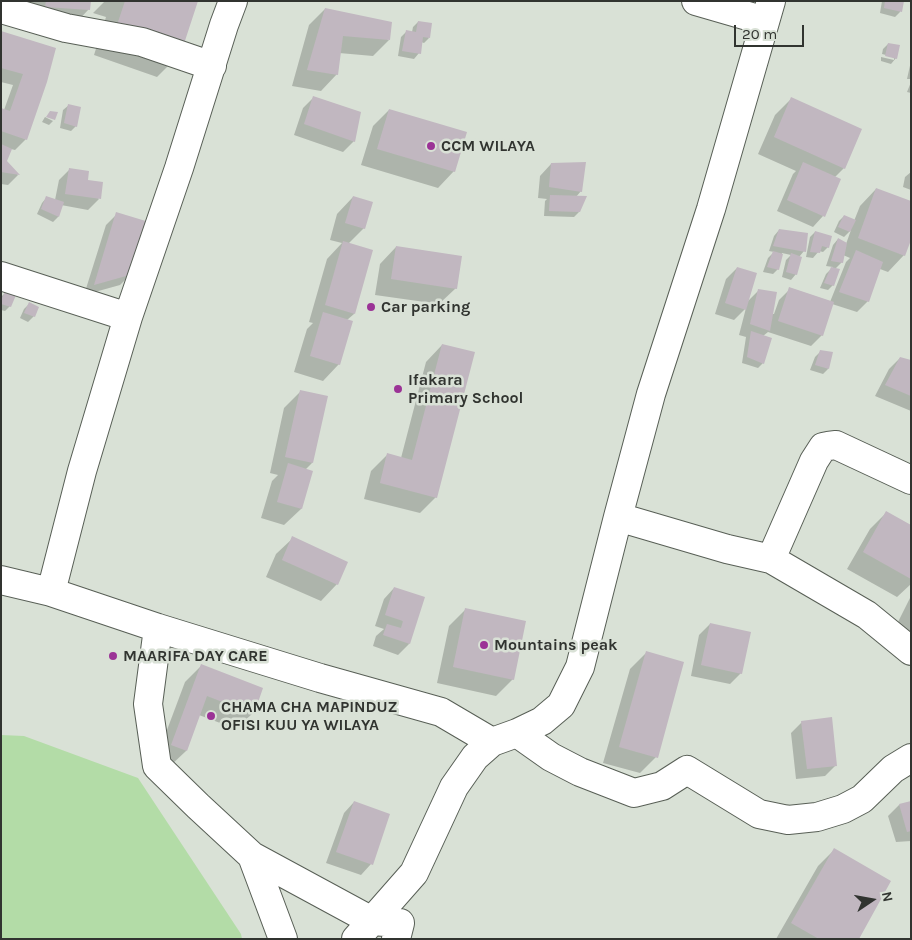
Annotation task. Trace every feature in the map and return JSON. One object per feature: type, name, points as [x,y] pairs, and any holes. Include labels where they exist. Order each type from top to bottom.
[{"type":"street","points":[[51,592],[82,471],[128,318],[233,1]]},
{"type":"street","points":[[158,628],[148,704],[157,766],[252,856],[364,930],[398,931],[414,873],[454,787],[475,757],[492,742],[542,721],[560,705],[580,667],[618,516],[652,394],[711,209],[768,11],[696,1]]},
{"type":"street","points":[[1,9],[66,28],[142,42],[212,66]]},
{"type":"street","points":[[1,276],[128,318]]},
{"type":"street","points":[[771,559],[814,461],[823,448],[836,446],[911,480]]},
{"type":"street","points":[[618,516],[727,550],[771,559],[866,615],[911,651]]},
{"type":"street","points":[[1,580],[51,592],[158,628],[320,678],[441,712],[492,742]]},
{"type":"street","points":[[517,732],[551,757],[580,772],[634,793],[662,786],[688,770],[759,814],[788,820],[817,817],[843,809],[862,799],[893,769],[911,758]]},
{"type":"street","points":[[252,856],[283,939]]},
{"type":"street","points":[[364,930],[414,873]]},
{"type":"green space","points":[[1,735],[24,736],[138,778],[241,934],[242,939],[1,939]]},
{"type":"building","points":[[46,1],[91,1],[90,10],[45,7]]},
{"type":"building","points":[[125,1],[198,1],[180,56],[114,34]]},
{"type":"building","points":[[885,1],[904,1],[902,12],[884,8]]},
{"type":"building","points":[[325,8],[392,22],[390,40],[343,36],[338,75],[307,70]]},
{"type":"building","points":[[418,21],[432,23],[430,38],[423,37],[421,54],[402,51],[406,30],[416,32]]},
{"type":"building","points":[[1,31],[56,48],[47,82],[27,140],[1,131],[1,108],[10,111],[23,74],[1,68]]},
{"type":"building","points":[[888,43],[900,45],[897,59],[885,56]]},
{"type":"building","points":[[313,96],[361,112],[355,142],[304,124]]},
{"type":"building","points":[[791,97],[862,129],[845,169],[774,137]]},
{"type":"building","points":[[68,104],[81,107],[77,127],[64,123]]},
{"type":"building","points":[[389,109],[467,132],[455,172],[377,149]]},
{"type":"building","points":[[50,111],[58,112],[55,120],[46,117]]},
{"type":"building","points":[[1,144],[12,149],[7,161],[20,175],[1,172]]},
{"type":"building","points":[[586,162],[582,192],[549,187],[551,163]]},
{"type":"building","points":[[803,162],[841,179],[825,217],[787,200]]},
{"type":"building","points":[[69,168],[89,171],[88,180],[103,182],[101,199],[65,194]]},
{"type":"building","points":[[876,188],[911,201],[911,240],[905,256],[858,238]]},
{"type":"building","points":[[550,195],[587,196],[580,212],[549,211]]},
{"type":"building","points":[[46,196],[64,202],[59,217],[41,209]]},
{"type":"building","points":[[353,196],[373,202],[365,229],[345,223]]},
{"type":"building","points":[[116,212],[149,222],[133,274],[94,285]]},
{"type":"building","points":[[844,215],[856,220],[850,232],[838,227]]},
{"type":"building","points":[[779,229],[808,233],[806,252],[773,246]]},
{"type":"building","points":[[815,231],[832,236],[829,248],[822,246],[820,253],[810,252]]},
{"type":"building","points":[[838,238],[847,243],[843,263],[831,261]]},
{"type":"building","points":[[343,241],[373,250],[355,314],[325,305]]},
{"type":"building","points":[[396,246],[462,256],[457,289],[391,279]]},
{"type":"building","points":[[856,250],[883,262],[869,302],[839,292]]},
{"type":"building","points":[[773,251],[783,254],[779,270],[767,267]]},
{"type":"building","points":[[791,253],[802,257],[797,275],[786,272]]},
{"type":"building","points":[[737,267],[757,273],[746,310],[725,303]]},
{"type":"building","points":[[831,267],[840,269],[834,286],[824,283]]},
{"type":"building","points":[[789,287],[834,302],[823,336],[778,321]]},
{"type":"building","points":[[758,289],[777,292],[770,331],[750,324]]},
{"type":"building","points":[[5,292],[16,295],[11,307],[1,304]]},
{"type":"building","points":[[29,302],[39,307],[35,317],[24,313]]},
{"type":"building","points":[[323,312],[353,321],[340,365],[310,356]]},
{"type":"building","points":[[751,331],[772,338],[764,364],[747,357]]},
{"type":"building","points":[[442,344],[475,352],[437,498],[380,483],[387,453],[412,460]]},
{"type":"building","points":[[820,350],[833,352],[829,369],[815,365]]},
{"type":"building","points":[[900,357],[911,360],[911,396],[885,385]]},
{"type":"building","points":[[300,390],[328,396],[313,463],[285,457]]},
{"type":"building","points":[[288,463],[313,471],[302,509],[277,502]]},
{"type":"building","points":[[886,511],[911,525],[911,579],[863,552]]},
{"type":"building","points":[[292,536],[348,562],[338,585],[282,560]]},
{"type":"building","points":[[394,587],[425,597],[410,644],[383,635],[387,624],[401,628],[403,621],[385,615]]},
{"type":"building","points":[[465,608],[526,621],[514,680],[453,667]]},
{"type":"building","points":[[710,623],[751,632],[742,674],[701,665]]},
{"type":"building","points":[[646,651],[684,662],[658,758],[619,747]]},
{"type":"building","points":[[201,664],[263,688],[254,714],[207,696],[187,751],[171,745]]},
{"type":"building","points":[[832,717],[837,766],[807,769],[801,721]]},
{"type":"building","points":[[354,801],[390,814],[373,865],[336,852]]},
{"type":"building","points":[[911,801],[911,831],[907,832],[899,804]]},
{"type":"building","points":[[834,848],[891,881],[859,939],[819,939],[791,923]]},
{"type":"place","name":"CCM WILAYA","points":[[431,146]]},
{"type":"place","name":"Car parking","points":[[371,307]]},
{"type":"place","name":"Ifakara Primary School","points":[[398,389]]},
{"type":"place","name":"Mountains peak","points":[[484,645]]},
{"type":"place","name":"MAARIFA DAY CARE","points":[[113,656]]},
{"type":"place","name":"CHAMA CHA MAPINDUZ OFISI KUU YA WILAYA","points":[[211,716]]}]
